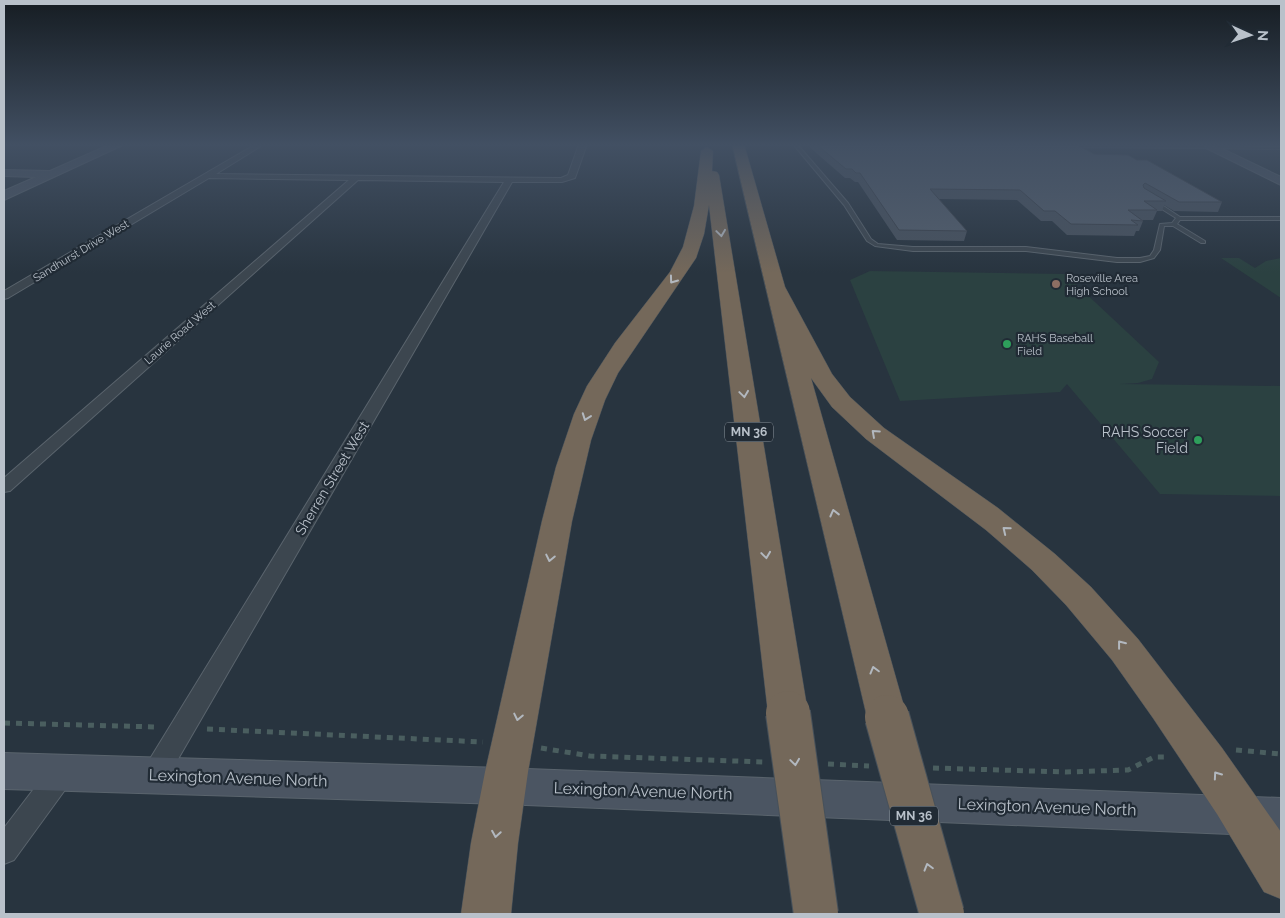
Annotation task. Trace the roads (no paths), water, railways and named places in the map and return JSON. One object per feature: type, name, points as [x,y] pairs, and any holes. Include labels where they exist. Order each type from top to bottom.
[{"type":"highway","points":[[486,914],[490,872],[503,786],[564,492],[580,435],[602,381],[620,352],[675,278],[688,257],[713,187]]},
{"type":"highway","name":"MN 36","points":[[717,187],[716,191],[816,914]]},
{"type":"highway","name":"MN 36","points":[[741,187],[777,290],[887,717],[942,914]]},
{"type":"highway","points":[[777,290],[815,368],[841,402],[887,443],[987,515],[1028,548],[1104,623],[1263,816],[1281,876]]},
{"type":"main road","points":[[4,196],[25,187]]},
{"type":"main road","name":"Lexington Avenue North","points":[[4,770],[503,786],[1263,816]]},
{"type":"street","name":"Sandhurst Drive West","points":[[4,296],[188,187]]},
{"type":"street","name":"Laurie Road West","points":[[4,487],[346,187]]},
{"type":"street","name":"Sherren Street West","points":[[154,776],[505,187]]},
{"type":"street","points":[[4,850],[62,773]]},
{"type":"lane","points":[[831,187],[846,204],[869,240],[877,245],[913,249],[1026,249],[1117,260],[1140,260],[1152,257],[1157,250],[1162,225],[1174,224],[1203,242]]},
{"type":"lane","points":[[1150,199],[1180,218],[1281,219]]},
{"type":"lane","points":[[1174,224],[1180,218]]},
{"type":"place","name":"Roseville Area High School","points":[[1056,284]]},
{"type":"place","name":"RAHS Baseball Field","points":[[1007,344]]},
{"type":"place","name":"RAHS Soccer Field","points":[[1198,440]]}]
